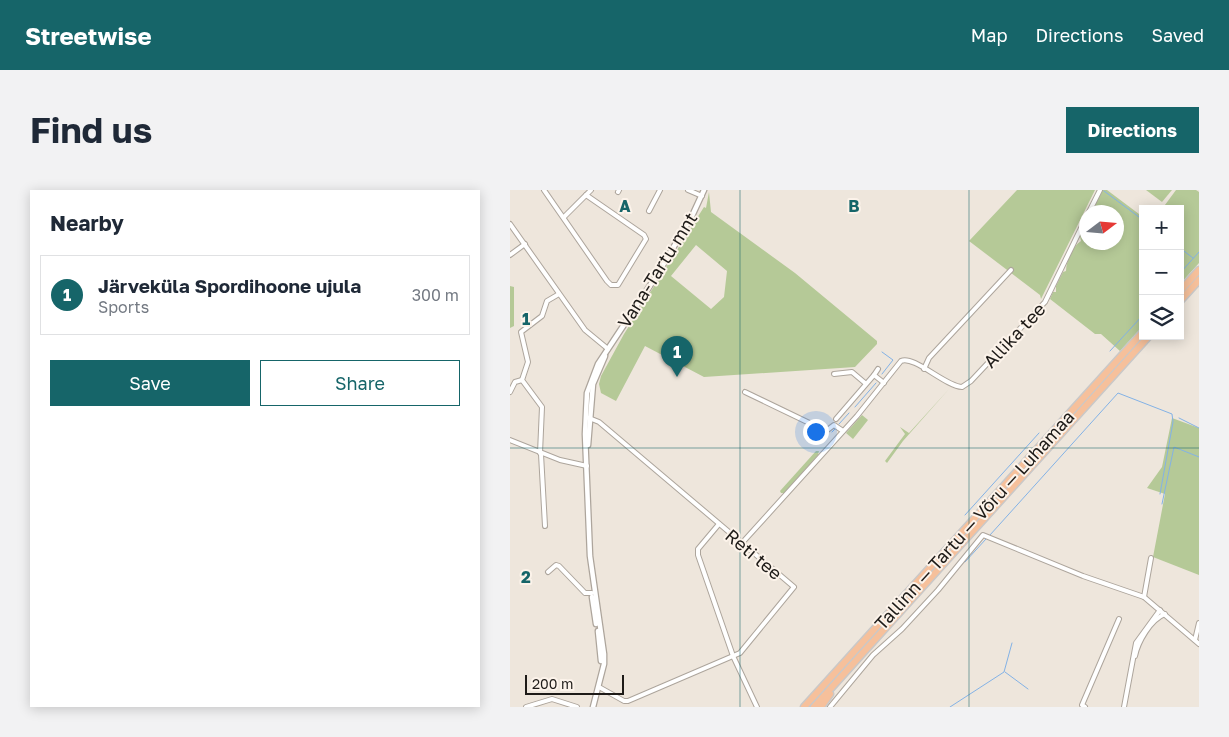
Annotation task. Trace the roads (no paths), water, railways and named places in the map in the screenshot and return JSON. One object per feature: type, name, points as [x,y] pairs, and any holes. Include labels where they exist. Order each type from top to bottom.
[{"type":"highway","points":[[1184,287],[1199,270]]},
{"type":"highway","points":[[1184,297],[1199,280]]},
{"type":"highway","name":"Tallinn — Tartu — Võru — Luhamaa","points":[[804,707],[1139,336]]},
{"type":"highway","name":"Tallinn — Tartu — Võru — Luhamaa","points":[[814,707],[1144,340]]},
{"type":"highway","points":[[821,707],[846,676],[850,667]]},
{"type":"street","points":[[544,190],[611,285],[618,285],[646,239],[644,235],[586,195]]},
{"type":"street","points":[[564,217],[590,190]]},
{"type":"street","points":[[648,211],[660,190]]},
{"type":"street","points":[[688,190],[702,196]]},
{"type":"street","name":"Vana-Tartu mnt","points":[[602,670],[592,593],[590,556],[587,418],[590,384],[598,364],[657,274],[704,190]]},
{"type":"street","points":[[1092,205],[1100,190]]},
{"type":"street","points":[[510,224],[590,336],[608,349]]},
{"type":"street","name":"Allika tee","points":[[884,383],[904,359],[952,385],[962,387],[971,381],[1045,302],[1079,232]]},
{"type":"street","points":[[510,255],[525,244]]},
{"type":"street","points":[[924,369],[929,358],[1010,270]]},
{"type":"street","points":[[522,380],[528,362],[521,330],[542,316],[547,301],[559,294]]},
{"type":"street","points":[[836,419],[878,368]]},
{"type":"street","points":[[834,374],[852,372],[866,383]]},
{"type":"street","points":[[742,543],[884,383],[874,375]]},
{"type":"street","points":[[510,392],[515,382],[522,380]]},
{"type":"street","points":[[522,380],[542,407],[540,453],[545,526]]},
{"type":"street","points":[[745,392],[826,430],[834,425],[843,431]]},
{"type":"street","name":"Reti tee","points":[[587,418],[593,418],[794,587],[740,653],[628,701],[599,687]]},
{"type":"street","points":[[510,440],[540,453],[587,466]]},
{"type":"street","points":[[719,524],[698,549],[698,555],[733,656],[757,707]]},
{"type":"street","points":[[830,707],[872,655],[902,630],[983,535],[1082,576],[1144,597],[1199,644]]},
{"type":"street","name":"Vana-Tartu mnt","points":[[590,556],[604,648],[599,687],[593,707]]},
{"type":"street","points":[[1144,597],[1151,558]]},
{"type":"street","points":[[548,572],[556,565],[559,566],[585,593],[592,593]]},
{"type":"street","points":[[1124,707],[1136,642],[1160,610]]},
{"type":"street","points":[[1132,666],[1142,638],[1157,619],[1164,614]]},
{"type":"street","points":[[1085,707],[1082,705],[1119,620]]},
{"type":"street","points":[[1194,640],[1199,623]]},
{"type":"street","points":[[526,707],[552,699],[577,707]]},
{"type":"waterway","points":[[1104,191],[1139,217]]},
{"type":"waterway","points":[[1183,250],[1193,258]]},
{"type":"waterway","points":[[1184,269],[1199,252]]},
{"type":"waterway","points":[[1110,351],[1139,319]]},
{"type":"waterway","points":[[882,352],[893,360],[882,374]]},
{"type":"waterway","points":[[855,407],[876,383]]},
{"type":"waterway","points":[[990,535],[1118,393],[1172,414],[1173,422],[1160,494]]},
{"type":"waterway","points":[[839,424],[849,413]]},
{"type":"waterway","points":[[1179,418],[1199,428]]},
{"type":"waterway","points":[[832,432],[835,429]]},
{"type":"waterway","points":[[965,515],[1039,433]]},
{"type":"waterway","points":[[1162,504],[1174,447],[1199,457]]},
{"type":"waterway","points":[[965,562],[986,539]]},
{"type":"waterway","points":[[950,707],[1004,672],[1012,643]]},
{"type":"waterway","points":[[1005,672],[1028,689]]},
{"type":"place","name":"Järveküla Spordihoone ujula","points":[[677,377]]}]
